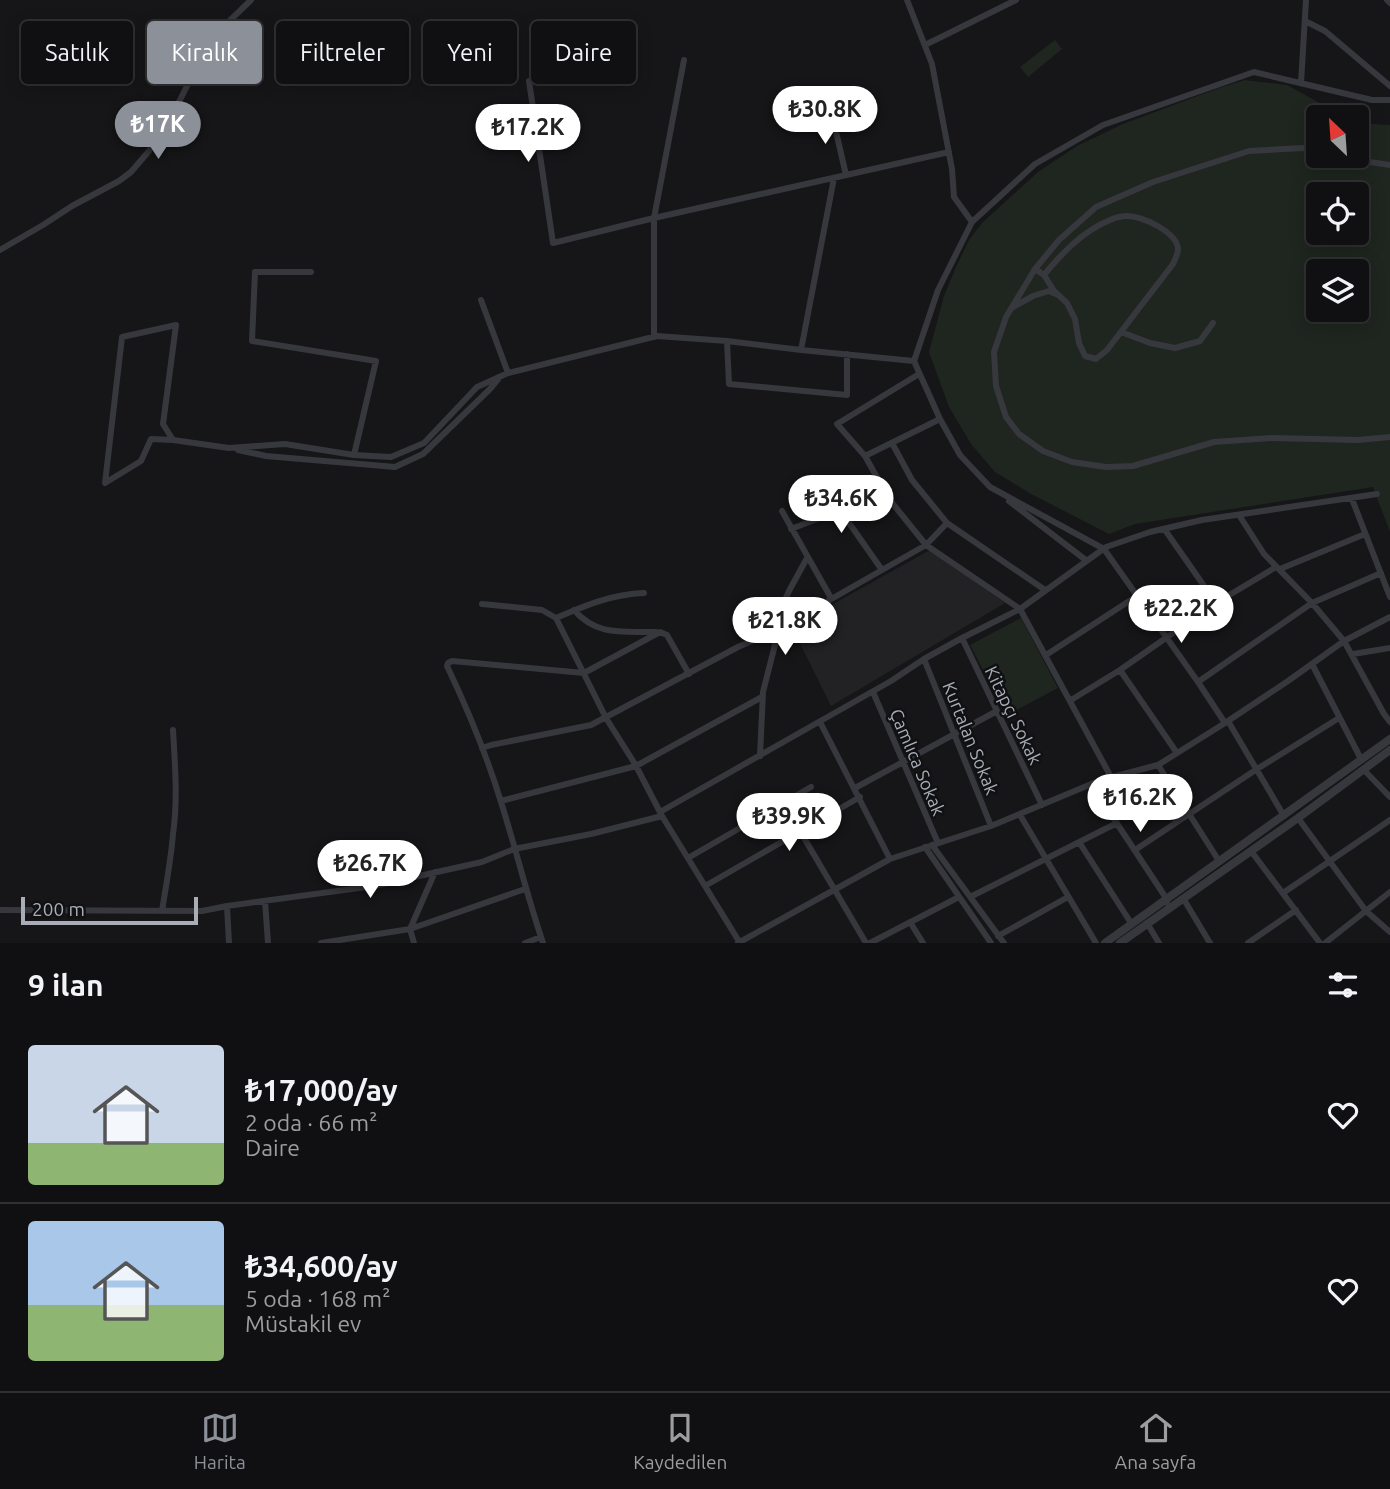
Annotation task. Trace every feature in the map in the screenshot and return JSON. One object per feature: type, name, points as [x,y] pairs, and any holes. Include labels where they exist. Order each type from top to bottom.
[{"type":"street","points":[[0,250],[119,181],[138,166],[180,100],[218,32],[251,0]]},
{"type":"street","points":[[907,0],[932,64],[949,152],[954,197],[972,222]]},
{"type":"street","points":[[925,45],[1016,0]]},
{"type":"street","points":[[1301,83],[1306,0]]},
{"type":"street","points":[[1305,21],[1325,31],[1390,86]]},
{"type":"street","points":[[654,337],[654,218],[684,60]]},
{"type":"street","points":[[1087,561],[990,487],[960,455],[940,419],[914,360],[937,290],[972,222],[1035,164],[1103,125],[1254,72],[1372,100],[1390,100]]},
{"type":"street","points":[[529,81],[553,243],[949,152]]},
{"type":"street","points":[[831,110],[846,175]]},
{"type":"street","points":[[1306,149],[1249,151],[1153,182],[1096,207],[1059,240],[1035,269],[1006,317],[994,352],[996,386],[1006,418],[1019,434],[1042,451],[1072,462],[1107,467],[1133,466],[1214,442],[1271,438],[1358,440],[1390,437]]},
{"type":"street","points":[[1369,161],[1390,164]]},
{"type":"street","points":[[801,350],[834,178]]},
{"type":"street","points":[[1035,269],[1044,275],[1067,303],[1075,319],[1079,343],[1085,356],[1096,359],[1107,351],[1173,264],[1178,251],[1176,241],[1150,221],[1128,215],[1111,219],[1063,252],[1044,275]]},
{"type":"street","points":[[312,272],[255,272],[252,341],[376,361],[354,455]]},
{"type":"street","points":[[1012,308],[1033,296],[1049,291],[1060,296]]},
{"type":"street","points":[[481,300],[508,373]]},
{"type":"street","points":[[1121,332],[1150,343],[1175,348],[1200,341],[1213,323]]},
{"type":"street","points":[[173,440],[163,425],[176,325],[122,337],[105,482],[141,461],[151,439],[229,448],[266,456],[395,467],[423,454],[499,377]]},
{"type":"street","points":[[229,448],[285,444],[354,455],[391,457],[424,443],[477,387],[508,373],[654,337],[727,341],[914,360]]},
{"type":"street","points":[[727,341],[729,384],[847,395],[847,354]]},
{"type":"street","points":[[919,374],[837,424],[865,456],[889,499],[926,545],[1020,609],[1111,777]]},
{"type":"street","points":[[865,456],[940,419]]},
{"type":"street","points":[[892,443],[912,480],[947,523],[1045,590]]},
{"type":"street","points":[[990,487],[1104,549],[1227,722],[1290,824]]},
{"type":"street","points":[[0,910],[202,911],[374,886],[482,862],[514,849],[591,834],[661,814],[873,692],[924,659],[1020,609],[1104,549],[1150,532],[1202,520],[1377,494]]},
{"type":"street","points":[[1352,499],[1390,597]]},
{"type":"street","points":[[791,529],[840,510],[883,570]]},
{"type":"street","points":[[782,511],[831,598]]},
{"type":"street","points":[[1239,515],[1265,554],[1344,640],[1390,722]]},
{"type":"street","points":[[482,748],[591,725],[606,718],[738,647],[779,629],[883,570],[926,545],[947,523]]},
{"type":"street","points":[[1165,530],[1216,603]]},
{"type":"street","points":[[1070,700],[1167,639],[1216,603],[1278,568],[1365,534]]},
{"type":"street","points":[[760,756],[762,697],[779,629],[775,622],[807,558]]},
{"type":"street","points":[[1198,682],[1312,603],[1381,573]]},
{"type":"street","points":[[555,618],[610,597],[644,593]]},
{"type":"street","points":[[1046,655],[1137,596]]},
{"type":"street","points":[[482,604],[542,610],[555,618],[606,718],[739,943],[890,859],[1020,815],[1091,784],[1158,765],[1227,722],[1344,640],[1390,617]]},
{"type":"street","points":[[575,610],[589,624],[608,631],[660,632],[667,635],[688,674]]},
{"type":"street","points":[[525,943],[542,940],[501,801],[466,706],[447,666],[449,662],[584,673],[660,632]]},
{"type":"street","name":"Kitapçı Sokak","points":[[962,638],[1042,805]]},
{"type":"street","points":[[1353,654],[1390,648]]},
{"type":"street","name":"Kurtalan Sokak","points":[[924,659],[990,826]]},
{"type":"street","points":[[1312,664],[1361,759]]},
{"type":"street","points":[[1120,670],[1177,753]]},
{"type":"street","name":"Çamlıca Sokak","points":[[873,692],[903,762],[932,845]]},
{"type":"street","points":[[501,801],[636,766],[762,697]]},
{"type":"street","points":[[855,788],[997,711]]},
{"type":"street","points":[[1135,850],[1339,718]]},
{"type":"street","points":[[820,722],[890,859]]},
{"type":"street","points":[[162,911],[176,804],[173,730]]},
{"type":"street","points":[[1119,943],[1147,923],[1167,903],[1219,861],[1390,739]]},
{"type":"street","points":[[1105,943],[1131,923],[1167,903],[1183,898],[1390,750]]},
{"type":"street","points":[[1158,765],[1219,861]]},
{"type":"street","points":[[1364,770],[1390,797]]},
{"type":"street","points":[[1091,784],[1167,903]]},
{"type":"street","points":[[688,858],[811,787]]},
{"type":"street","points":[[705,886],[860,797]]},
{"type":"street","points":[[1020,815],[1096,943]]},
{"type":"street","points":[[1298,818],[1366,911],[1390,932]]},
{"type":"street","points":[[1283,893],[1390,820]]},
{"type":"street","points":[[970,897],[1117,823]]},
{"type":"street","points":[[800,831],[868,943],[959,897]]},
{"type":"street","points":[[1079,842],[1131,923]]},
{"type":"street","points":[[932,845],[959,897],[991,943]]},
{"type":"street","points":[[932,845],[1004,943]]},
{"type":"street","points":[[1251,851],[1323,943],[1390,892]]},
{"type":"street","points":[[414,943],[410,929],[435,872]]},
{"type":"street","points":[[321,943],[410,929],[525,889]]},
{"type":"street","points":[[998,936],[1068,897]]},
{"type":"street","points":[[1183,898],[1210,943]]},
{"type":"street","points":[[265,901],[268,943]]},
{"type":"street","points":[[227,906],[229,943]]},
{"type":"street","points":[[1248,943],[1296,909]]},
{"type":"street","points":[[910,922],[923,943]]},
{"type":"street","points":[[1147,923],[1159,943]]},
{"type":"street","points":[[384,933],[387,943]]},
{"type":"shaded area","points":[[1055,40],[1062,49],[1028,77],[1020,67]]},
{"type":"shaded area","points":[[1245,80],[1287,85],[1323,105],[1306,105],[1306,168],[1369,168],[1369,124],[1390,125],[1390,532],[1373,487],[1135,524],[1109,534],[1031,494],[995,472],[971,444],[949,407],[929,352],[944,296],[956,267],[969,240],[982,223],[1038,172],[1077,146],[1123,124]]},
{"type":"shaded area","points":[[930,550],[1005,603],[831,706],[792,627]]},
{"type":"shaded area","points":[[1021,618],[1058,688],[1007,715],[970,645]]}]
